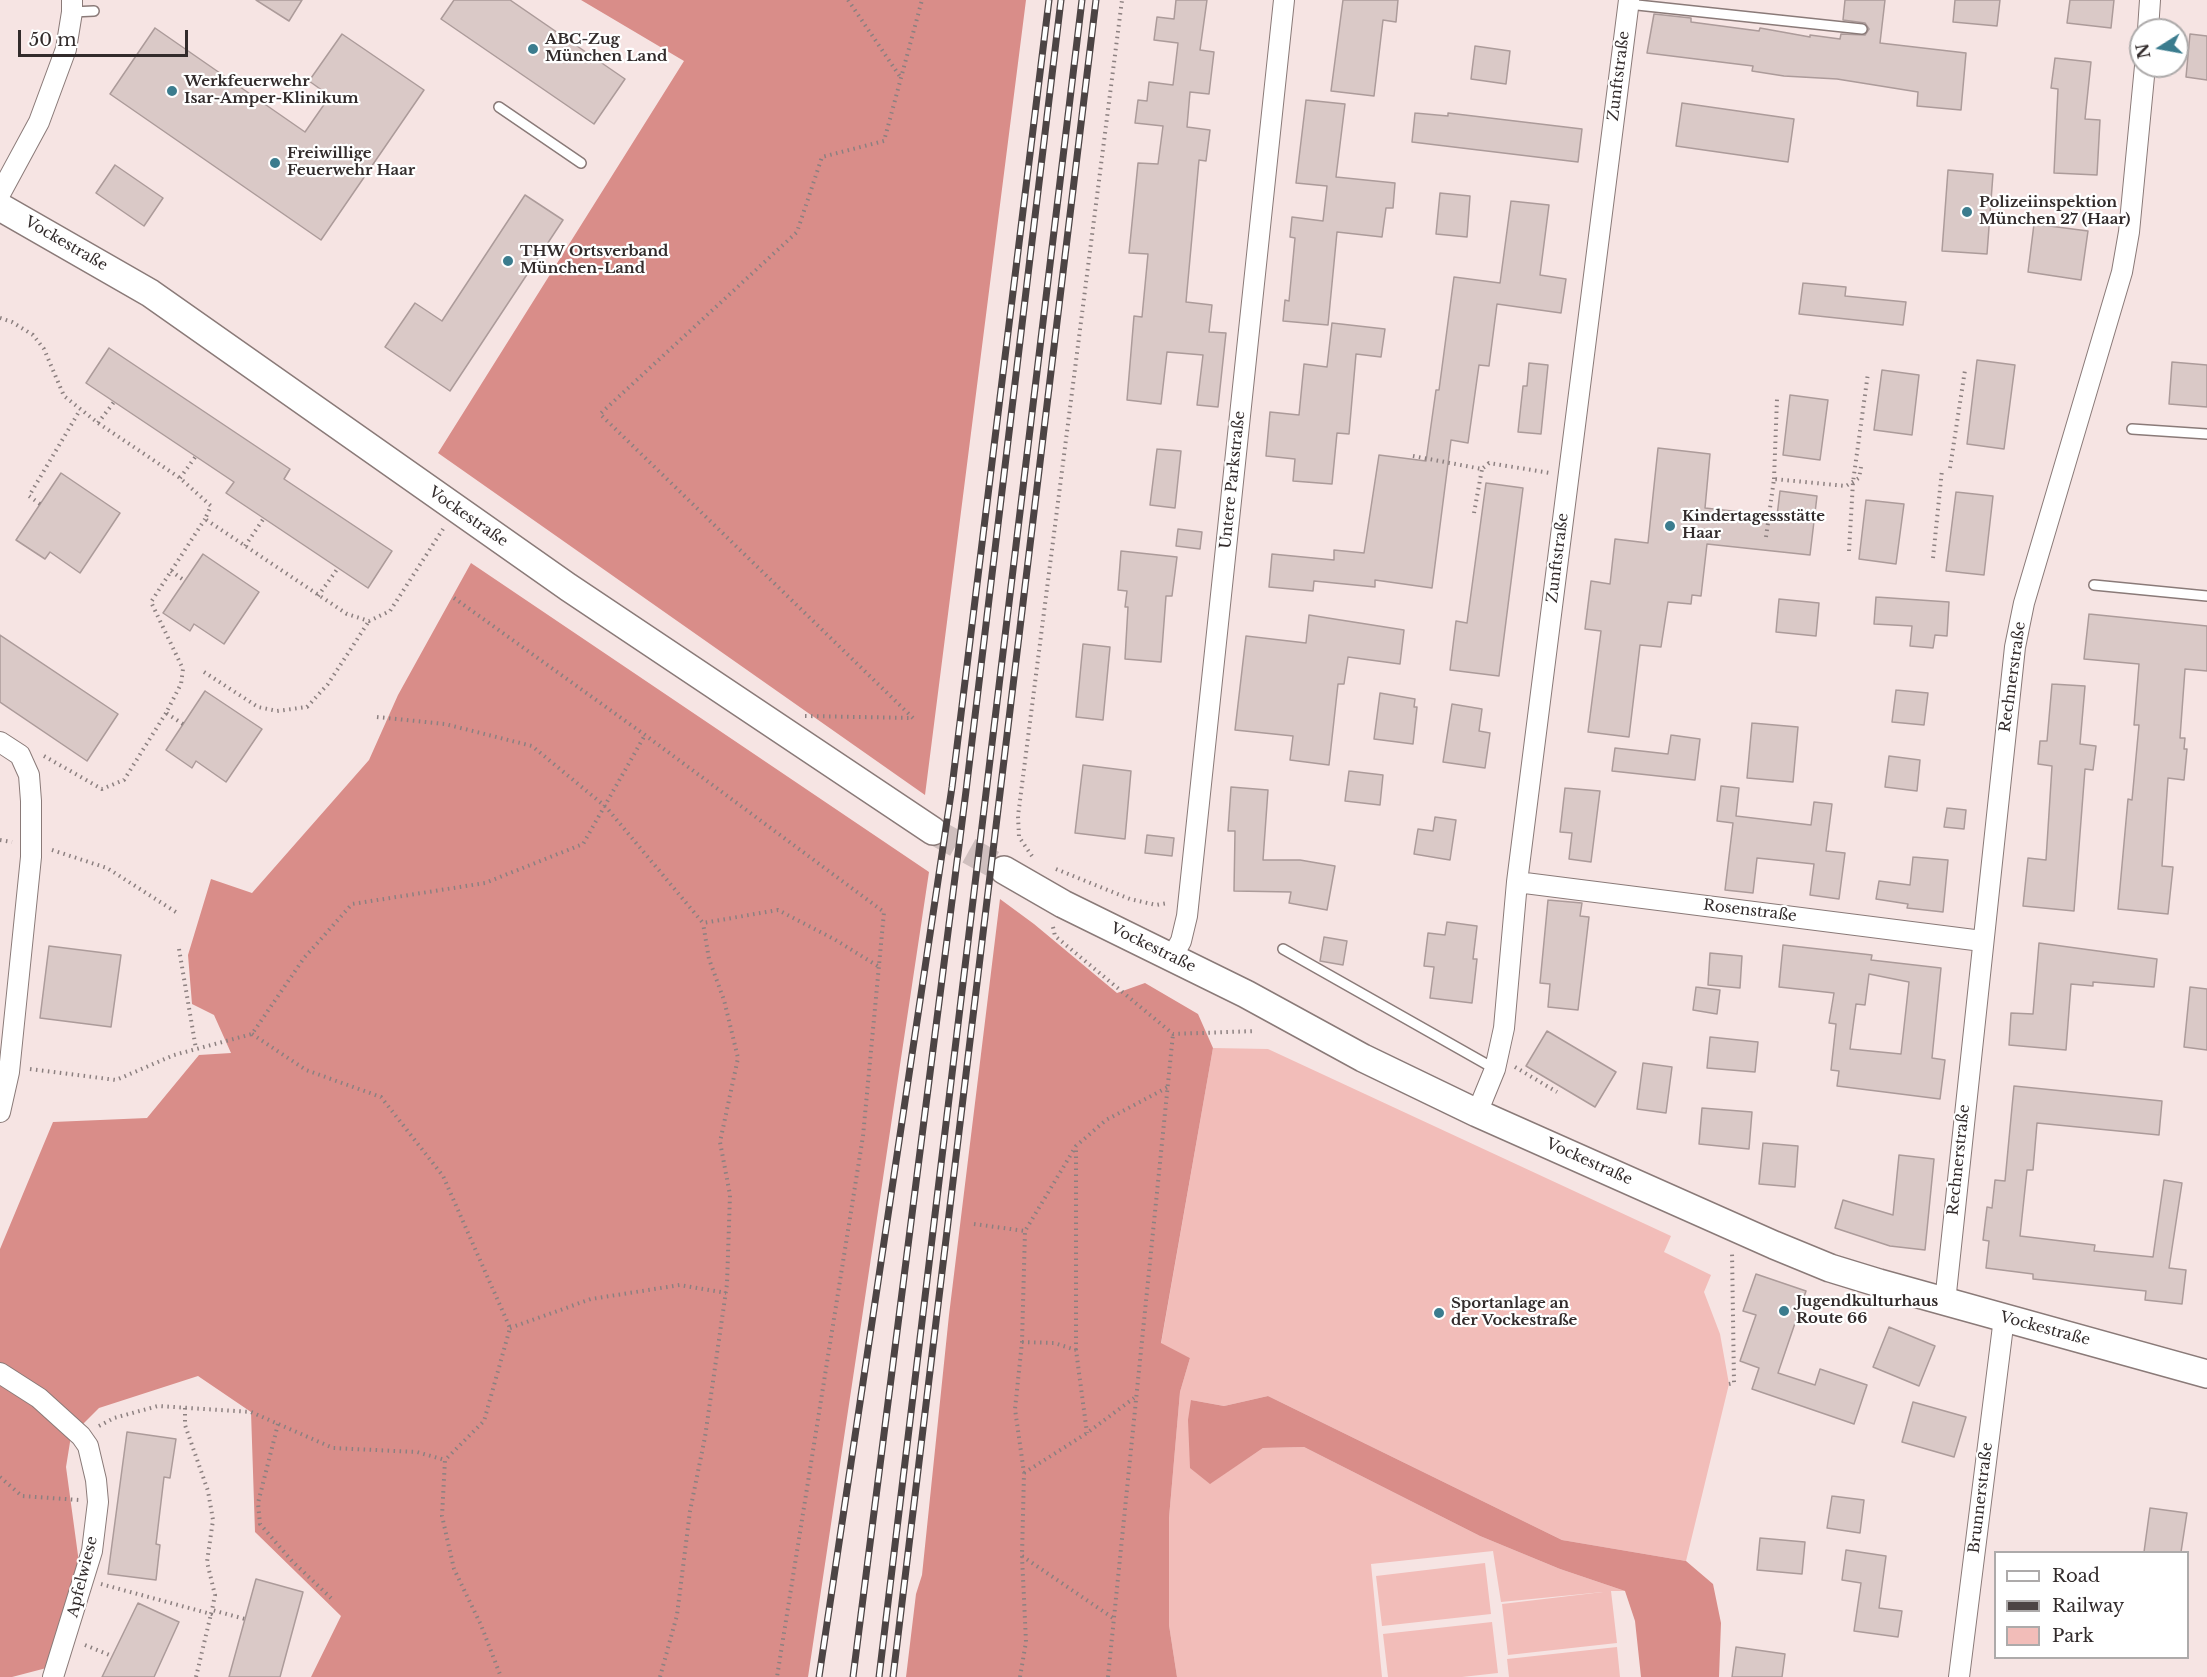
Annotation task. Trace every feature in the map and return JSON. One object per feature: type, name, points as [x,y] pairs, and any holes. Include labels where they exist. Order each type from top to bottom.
[{"type":"main road","name":"Vockestraße","points":[[0,207],[150,293],[568,587],[933,831]]},
{"type":"main road","name":"Vockestraße","points":[[1004,870],[1063,904],[1172,957],[1363,1058],[1477,1113],[1830,1268],[2207,1374]]},
{"type":"street","name":"Untere Parkstraße","points":[[1172,957],[1181,941],[1189,899],[1284,0]]},
{"type":"street","points":[[2149,18],[2150,0]]},
{"type":"street","name":"Zunftstraße","points":[[1477,1113],[1497,1063],[1504,1028],[1517,882],[1628,2]]},
{"type":"street","points":[[0,194],[39,122],[66,49],[72,6]]},
{"type":"street","name":"Rechnerstraße","points":[[1945,1302],[2014,647],[2024,603],[2122,272],[2129,232],[2144,78]]},
{"type":"street","points":[[0,742],[20,755],[29,775],[31,846],[0,1112]]},
{"type":"street","name":"Rosenstraße","points":[[1517,882],[1982,941]]},
{"type":"street","name":"Brunnerstraße","points":[[1959,1677],[2004,1318]]},
{"type":"street","name":"Apfelwiese","points":[[0,1373],[39,1398],[81,1436],[92,1457],[98,1502],[85,1579],[53,1677]]},
{"type":"lane","points":[[1628,2],[1862,29]]},
{"type":"lane","points":[[72,6],[94,11]]},
{"type":"lane","points":[[499,107],[581,163]]},
{"type":"lane","points":[[2132,429],[2207,434]]},
{"type":"lane","points":[[2094,585],[2207,596]]},
{"type":"lane","points":[[1284,949],[1497,1063]]},
{"type":"path","points":[[848,0],[901,78]]},
{"type":"path","points":[[795,716],[913,718],[600,414],[797,232],[822,157],[884,141],[922,0]]},
{"type":"path","points":[[1033,858],[1019,837],[1018,816],[1122,0]]},
{"type":"path","points":[[0,318],[12,322],[33,335],[44,350],[64,396],[80,411],[180,478],[211,506],[205,519],[151,602],[183,669],[181,684],[166,713],[124,780],[102,789],[61,768],[36,750]]},
{"type":"path","points":[[1950,468],[1965,370]]},
{"type":"path","points":[[1849,551],[1853,482],[1868,373]]},
{"type":"path","points":[[1766,537],[1774,479],[1777,399]]},
{"type":"path","points":[[98,423],[114,402]]},
{"type":"path","points":[[40,504],[29,496],[80,411]]},
{"type":"path","points":[[180,478],[196,456]]},
{"type":"path","points":[[1413,456],[1482,469]]},
{"type":"path","points":[[1474,513],[1482,469],[1489,463],[1569,476]]},
{"type":"path","points":[[1774,479],[1846,486],[1859,478],[1861,467]]},
{"type":"path","points":[[1933,558],[1942,470]]},
{"type":"path","points":[[245,546],[264,518]]},
{"type":"path","points":[[205,519],[318,596],[347,614],[369,621]]},
{"type":"path","points":[[204,672],[258,707],[277,711],[308,707],[328,684],[369,621],[390,611],[444,528]]},
{"type":"path","points":[[318,596],[338,568]]},
{"type":"path","points":[[171,572],[185,581]]},
{"type":"path","points":[[453,598],[645,735],[884,912],[881,968],[863,1136],[777,1677]]},
{"type":"path","points":[[166,713],[183,724]]},
{"type":"path","points":[[377,717],[445,724],[532,746],[606,807],[703,923],[709,959],[724,1000],[738,1058],[720,1142],[730,1195],[726,1293],[705,1437],[690,1510],[676,1615],[660,1677]]},
{"type":"path","points":[[6,1070],[116,1080],[174,1055],[252,1034],[304,958],[352,904],[485,883],[583,844],[645,735]]},
{"type":"path","points":[[0,840],[62,852],[107,868],[179,914]]},
{"type":"path","points":[[1054,868],[1130,899],[1156,905],[1189,899]]},
{"type":"path","points":[[703,923],[778,910],[834,939],[881,968]]},
{"type":"path","points":[[1053,927],[1055,936],[1173,1034],[1256,1031]]},
{"type":"path","points":[[178,949],[196,1049]]},
{"type":"path","points":[[252,1034],[306,1070],[381,1097],[443,1176],[510,1328],[484,1421],[445,1460],[442,1516],[454,1569],[481,1625],[501,1677]]},
{"type":"path","points":[[1108,1677],[1134,1398],[1173,1034]]},
{"type":"path","points":[[1497,1063],[1557,1092]]},
{"type":"path","points":[[1020,1677],[1026,1642],[1022,1556],[1024,1473],[1015,1409],[1022,1342],[1025,1231],[1076,1146],[1106,1120],[1168,1087]]},
{"type":"path","points":[[1076,1146],[1076,1350],[1086,1433]]},
{"type":"path","points":[[974,1224],[1025,1231]]},
{"type":"path","points":[[1728,1384],[1734,1383],[1732,1247],[1740,1230]]},
{"type":"path","points":[[510,1328],[591,1299],[680,1285],[726,1293]]},
{"type":"path","points":[[1022,1342],[1054,1343],[1076,1350]]},
{"type":"path","points":[[1024,1473],[1086,1433],[1134,1398]]},
{"type":"path","points":[[81,1436],[114,1418],[158,1406],[251,1412],[333,1448],[417,1452],[445,1460]]},
{"type":"path","points":[[185,1408],[185,1425],[208,1491],[213,1520],[207,1562],[216,1595],[196,1677]]},
{"type":"path","points":[[278,1424],[258,1503],[260,1524],[292,1561],[331,1598]]},
{"type":"path","points":[[0,1477],[22,1496],[98,1502]]},
{"type":"path","points":[[1022,1556],[1113,1619]]},
{"type":"path","points":[[85,1579],[245,1619]]},
{"type":"path","points":[[67,1638],[112,1656]]},
{"type":"green space","name":"Sportanlage an der Vockestraße","points":[[1213,1048],[1268,1049],[1671,1236],[1664,1252],[1711,1275],[1704,1292],[1720,1334],[1729,1384],[1686,1561],[1562,1540],[1268,1396],[1224,1406],[1191,1400],[1210,1483],[1263,1448],[1304,1447],[1480,1536],[1560,1569],[1625,1591],[1611,1591],[1617,1643],[1508,1655],[1502,1604],[1603,1592],[1501,1602],[1493,1551],[1371,1564],[1382,1677],[1177,1677],[1169,1625],[1169,1518],[1180,1392],[1190,1358],[1161,1344]]},
{"type":"green space","points":[[1485,1563],[1491,1614],[1382,1626],[1376,1576]]},
{"type":"green space","points":[[1492,1622],[1498,1673],[1462,1677],[1388,1677],[1383,1634]]},
{"type":"green space","points":[[1617,1647],[1620,1677],[1509,1677],[1507,1659]]},
{"type":"shaded area","points":[[581,0],[1026,0],[925,795],[438,453],[684,61]]},
{"type":"shaded area","points":[[471,563],[929,872],[808,1677],[311,1677],[341,1616],[255,1532],[251,1412],[198,1376],[99,1408],[71,1436],[66,1467],[80,1570],[54,1666],[12,1677],[0,1677],[0,1249],[53,1122],[147,1118],[199,1055],[231,1053],[214,1015],[192,1004],[188,955],[211,879],[252,893],[369,760],[398,695]]},
{"type":"shaded area","points":[[1000,899],[1034,924],[1117,993],[1145,983],[1198,1014],[1213,1048],[1161,1343],[1190,1358],[1180,1392],[1169,1518],[1169,1625],[1177,1677],[906,1677],[916,1594],[922,1575],[949,1315]]},
{"type":"shaded area","points":[[1268,1396],[1562,1540],[1686,1561],[1713,1584],[1721,1623],[1719,1677],[1641,1677],[1635,1621],[1625,1591],[1560,1569],[1480,1536],[1304,1447],[1263,1448],[1210,1484],[1190,1468],[1188,1420],[1191,1400],[1224,1406]]},
{"type":"building","points":[[256,0],[302,0],[289,21]]},
{"type":"building","name":"ABC-Zug München Land","points":[[454,0],[510,0],[625,79],[594,124],[441,19]]},
{"type":"building","points":[[1176,0],[1207,0],[1200,50],[1214,52],[1209,94],[1190,92],[1187,127],[1210,130],[1206,161],[1199,160],[1186,302],[1212,305],[1209,332],[1226,333],[1218,407],[1197,405],[1203,355],[1167,352],[1161,404],[1127,400],[1134,316],[1142,317],[1148,254],[1129,253],[1138,163],[1158,164],[1163,126],[1135,123],[1138,100],[1147,101],[1149,82],[1173,85],[1178,43],[1154,40],[1157,17],[1174,19]]},
{"type":"building","points":[[1343,0],[1398,0],[1396,22],[1383,20],[1374,96],[1331,91]]},
{"type":"building","points":[[1845,0],[1885,0],[1880,43],[1966,53],[1961,110],[1917,106],[1918,92],[1837,79],[1784,76],[1752,71],[1753,66],[1647,53],[1654,14],[1691,18],[1691,22],[1759,31],[1760,28],[1810,37],[1810,35],[1840,39],[1841,34],[1865,35],[1869,29],[1865,23],[1843,20]]},
{"type":"building","points":[[1955,0],[2000,0],[1997,26],[1953,22]]},
{"type":"building","points":[[2070,0],[2114,0],[2111,28],[2067,23]]},
{"type":"building","points":[[155,28],[305,132],[330,96],[309,81],[342,34],[424,90],[321,240],[110,94]]},
{"type":"building","points":[[2190,34],[2207,36],[2207,80],[2189,77]]},
{"type":"building","points":[[1475,46],[1510,51],[1506,84],[1471,79]]},
{"type":"building","points":[[2055,58],[2091,62],[2085,119],[2100,120],[2097,175],[2054,173],[2058,89],[2051,88]]},
{"type":"building","points":[[1306,100],[1345,104],[1336,177],[1395,183],[1393,208],[1386,208],[1382,237],[1337,232],[1328,325],[1283,321],[1285,300],[1289,301],[1295,238],[1290,237],[1292,217],[1323,221],[1327,186],[1296,183]]},
{"type":"building","points":[[1682,103],[1794,119],[1788,162],[1676,146]]},
{"type":"building","points":[[1415,113],[1448,116],[1448,113],[1582,129],[1578,162],[1412,142]]},
{"type":"building","points":[[115,165],[163,198],[144,226],[96,193]]},
{"type":"building","name":"Polizeiinspektion München 27 (Haar)","points":[[1948,170],[1993,174],[1987,254],[1942,251]]},
{"type":"building","points":[[1440,193],[1470,196],[1467,237],[1436,234]]},
{"type":"building","name":"THW Ortsverband München-Land","points":[[525,195],[563,220],[450,391],[385,347],[415,303],[442,321]]},
{"type":"building","points":[[1511,201],[1549,205],[1540,275],[1566,279],[1561,313],[1497,304],[1489,366],[1479,365],[1468,443],[1451,440],[1432,588],[1375,580],[1375,587],[1314,581],[1313,591],[1269,587],[1272,554],[1334,560],[1334,550],[1364,553],[1379,455],[1426,461],[1436,390],[1439,390],[1454,277],[1500,283]]},
{"type":"building","points":[[2034,224],[2088,231],[2081,280],[2028,272]]},
{"type":"building","points":[[1803,283],[1846,287],[1845,296],[1906,302],[1903,325],[1799,314]]},
{"type":"building","points":[[1332,323],[1385,329],[1381,357],[1356,354],[1349,434],[1337,433],[1332,484],[1293,481],[1295,459],[1266,456],[1270,412],[1299,415],[1304,364],[1327,367]]},
{"type":"building","points":[[109,348],[290,469],[284,479],[392,551],[368,588],[226,493],[234,482],[86,383]]},
{"type":"building","points":[[1977,360],[2015,365],[2004,449],[1967,444]]},
{"type":"building","points":[[2172,362],[2207,365],[2207,407],[2169,404]]},
{"type":"building","points":[[1529,363],[1548,365],[1541,434],[1518,432],[1523,386],[1527,386]]},
{"type":"building","points":[[1882,370],[1919,375],[1912,435],[1874,430]]},
{"type":"building","points":[[1790,395],[1828,400],[1820,460],[1783,455]]},
{"type":"building","points":[[1658,448],[1710,454],[1705,508],[1777,516],[1780,491],[1817,496],[1810,555],[1707,544],[1701,596],[1692,595],[1691,604],[1668,602],[1661,647],[1640,645],[1629,737],[1588,732],[1601,631],[1585,629],[1591,581],[1610,584],[1615,539],[1648,543]]},
{"type":"building","points":[[1157,449],[1181,451],[1175,508],[1150,505]]},
{"type":"building","points":[[61,473],[120,513],[80,573],[50,552],[45,559],[16,540]]},
{"type":"building","points":[[1486,483],[1523,488],[1499,676],[1450,670],[1456,621],[1467,623]]},
{"type":"building","points":[[1956,492],[1993,496],[1984,575],[1946,571]]},
{"type":"building","points":[[1866,500],[1904,504],[1896,564],[1859,559]]},
{"type":"building","points":[[1178,529],[1202,532],[1200,549],[1176,546]]},
{"type":"building","points":[[1121,551],[1177,557],[1172,596],[1166,596],[1161,662],[1125,659],[1128,607],[1125,607],[1127,591],[1118,590]]},
{"type":"building","points":[[203,554],[259,592],[224,644],[194,624],[190,631],[163,613]]},
{"type":"building","points":[[1876,597],[1949,602],[1947,636],[1935,635],[1933,648],[1910,646],[1912,626],[1874,624]]},
{"type":"building","points":[[1779,599],[1819,603],[1816,636],[1776,632]]},
{"type":"building","points":[[2089,614],[2207,626],[2207,671],[2185,669],[2180,738],[2185,738],[2184,749],[2187,749],[2184,780],[2168,778],[2162,866],[2173,867],[2168,914],[2118,909],[2128,799],[2132,800],[2139,725],[2134,725],[2139,664],[2084,659]]},
{"type":"building","points":[[1309,615],[1404,630],[1400,664],[1348,657],[1344,684],[1338,684],[1329,765],[1290,760],[1293,736],[1235,730],[1246,636],[1306,643]]},
{"type":"building","points":[[0,635],[118,714],[87,761],[0,702]]},
{"type":"building","points":[[1083,644],[1110,647],[1103,720],[1076,717]]},
{"type":"building","points":[[2052,684],[2085,686],[2080,744],[2096,746],[2093,770],[2085,769],[2074,911],[2023,906],[2028,858],[2046,860],[2052,766],[2038,764],[2040,741],[2047,741]]},
{"type":"building","points":[[1896,690],[1928,693],[1924,725],[1892,722]]},
{"type":"building","points":[[205,691],[262,729],[226,782],[196,761],[192,768],[166,750]]},
{"type":"building","points":[[1380,693],[1415,699],[1414,707],[1417,707],[1413,744],[1374,739]]},
{"type":"building","points":[[1452,704],[1482,709],[1479,731],[1490,733],[1485,768],[1443,762]]},
{"type":"building","points":[[1752,723],[1798,727],[1793,782],[1747,778]]},
{"type":"building","points":[[1671,735],[1700,739],[1695,780],[1612,771],[1615,748],[1668,754]]},
{"type":"building","points":[[1889,756],[1920,760],[1917,791],[1885,787]]},
{"type":"building","points":[[1083,765],[1131,771],[1125,839],[1075,833]]},
{"type":"building","points":[[1349,771],[1383,775],[1380,805],[1345,801]]},
{"type":"building","points":[[1721,786],[1739,788],[1736,816],[1811,825],[1814,802],[1832,804],[1826,851],[1845,853],[1839,899],[1810,895],[1814,864],[1757,858],[1753,893],[1725,890],[1733,823],[1717,821]]},
{"type":"building","points":[[1231,787],[1268,790],[1263,860],[1300,860],[1335,866],[1327,910],[1289,903],[1291,892],[1234,891],[1235,831],[1228,831]]},
{"type":"building","points":[[1565,788],[1600,791],[1591,862],[1569,859],[1572,833],[1560,832]]},
{"type":"building","points":[[1947,808],[1966,810],[1964,829],[1944,827]]},
{"type":"building","points":[[1435,817],[1456,820],[1450,860],[1414,854],[1418,829],[1433,831]]},
{"type":"building","points":[[1147,835],[1174,838],[1172,856],[1145,853]]},
{"type":"building","points":[[1913,857],[1948,860],[1943,912],[1907,908],[1908,904],[1876,899],[1879,881],[1910,885]]},
{"type":"building","points":[[1548,900],[1582,903],[1580,916],[1589,917],[1578,1010],[1548,1007],[1550,984],[1540,983]]},
{"type":"building","points":[[1447,922],[1477,926],[1473,959],[1477,959],[1472,1003],[1430,998],[1434,967],[1424,966],[1428,933],[1445,935]]},
{"type":"building","points":[[1324,937],[1347,941],[1343,965],[1320,961]]},
{"type":"building","points":[[2039,943],[2157,959],[2154,987],[2093,982],[2093,986],[2071,984],[2066,1050],[2009,1045],[2011,1013],[2033,1014]]},
{"type":"building","points":[[1783,945],[1872,955],[1871,960],[1941,968],[1932,1058],[1945,1060],[1940,1099],[1837,1086],[1839,1071],[1831,1070],[1836,1024],[1829,1023],[1834,993],[1779,987]],"holes":[[[1869,974],[1909,982],[1901,1054],[1850,1049],[1856,1004],[1865,1005]]]},
{"type":"building","points":[[49,946],[121,955],[111,1027],[40,1018]]},
{"type":"building","points":[[1710,953],[1742,956],[1740,988],[1708,985]]},
{"type":"building","points":[[1696,987],[1720,990],[1717,1014],[1693,1010]]},
{"type":"building","points":[[2190,987],[2207,989],[2207,1050],[2184,1047]]},
{"type":"building","points":[[1547,1031],[1616,1072],[1595,1107],[1526,1066]]},
{"type":"building","points":[[1710,1037],[1758,1042],[1755,1072],[1707,1068]]},
{"type":"building","points":[[1643,1063],[1672,1067],[1666,1113],[1637,1109]]},
{"type":"building","points":[[2014,1086],[2162,1101],[2159,1135],[2037,1123],[2033,1170],[2027,1170],[2020,1236],[2095,1245],[2094,1251],[2153,1257],[2164,1180],[2182,1183],[2169,1268],[2186,1270],[2182,1304],[2145,1300],[2146,1291],[2033,1279],[2033,1274],[1986,1268],[1989,1241],[1983,1240],[1987,1207],[1992,1208],[1995,1180],[2005,1181]]},
{"type":"building","points":[[1702,1108],[1752,1112],[1749,1149],[1699,1144]]},
{"type":"building","points":[[1763,1143],[1798,1146],[1795,1187],[1759,1184]]},
{"type":"building","points":[[1899,1155],[1934,1159],[1925,1250],[1890,1246],[1835,1228],[1843,1200],[1893,1215]]},
{"type":"building","points":[[1756,1274],[1806,1291],[1778,1373],[1815,1385],[1820,1369],[1867,1385],[1854,1424],[1752,1389],[1759,1368],[1740,1361],[1756,1315],[1743,1311]]},
{"type":"building","points":[[1889,1327],[1935,1346],[1919,1386],[1873,1367]]},
{"type":"building","points":[[1913,1402],[1966,1417],[1954,1457],[1902,1442]]},
{"type":"building","points":[[127,1432],[176,1439],[170,1478],[164,1477],[156,1544],[160,1545],[156,1580],[108,1574]]},
{"type":"building","points":[[1832,1496],[1864,1500],[1860,1533],[1827,1528]]},
{"type":"building","points":[[2150,1508],[2187,1513],[2181,1551],[2144,1551]]},
{"type":"building","points":[[1760,1538],[1805,1542],[1802,1574],[1757,1570]]},
{"type":"building","points":[[1846,1550],[1886,1556],[1879,1608],[1902,1611],[1898,1637],[1854,1631],[1861,1583],[1842,1580]]},
{"type":"building","points":[[256,1579],[303,1592],[280,1677],[229,1677]]},
{"type":"building","points":[[138,1603],[179,1622],[154,1677],[102,1677]]},
{"type":"building","points":[[1736,1647],[1785,1654],[1782,1677],[1732,1677]]},
{"type":"tunnel","points":[[933,831],[1004,870]]},
{"type":"railway","points":[[819,1677],[952,787],[1049,0]]},
{"type":"railway","points":[[853,1677],[966,791],[1061,0]]},
{"type":"railway","points":[[879,1677],[1082,0]]},
{"type":"railway","points":[[893,1677],[1096,0]]},
{"type":"place","name":"ABC-Zug München Land","points":[[533,49]]},
{"type":"place","name":"Werkfeuerwehr Isar-Amper-Klinikum","points":[[172,91]]},
{"type":"place","name":"Freiwillige Feuerwehr Haar","points":[[275,163]]},
{"type":"place","name":"Polizeiinspektion München 27 (Haar)","points":[[1967,212]]},
{"type":"place","name":"THW Ortsverband München-Land","points":[[508,261]]},
{"type":"place","name":"Kindertagessstätte Haar","points":[[1670,526]]},
{"type":"place","name":"Jugendkulturhaus Route 66","points":[[1784,1311]]},
{"type":"place","name":"Sportanlage an der Vockestraße","points":[[1439,1313]]}]
